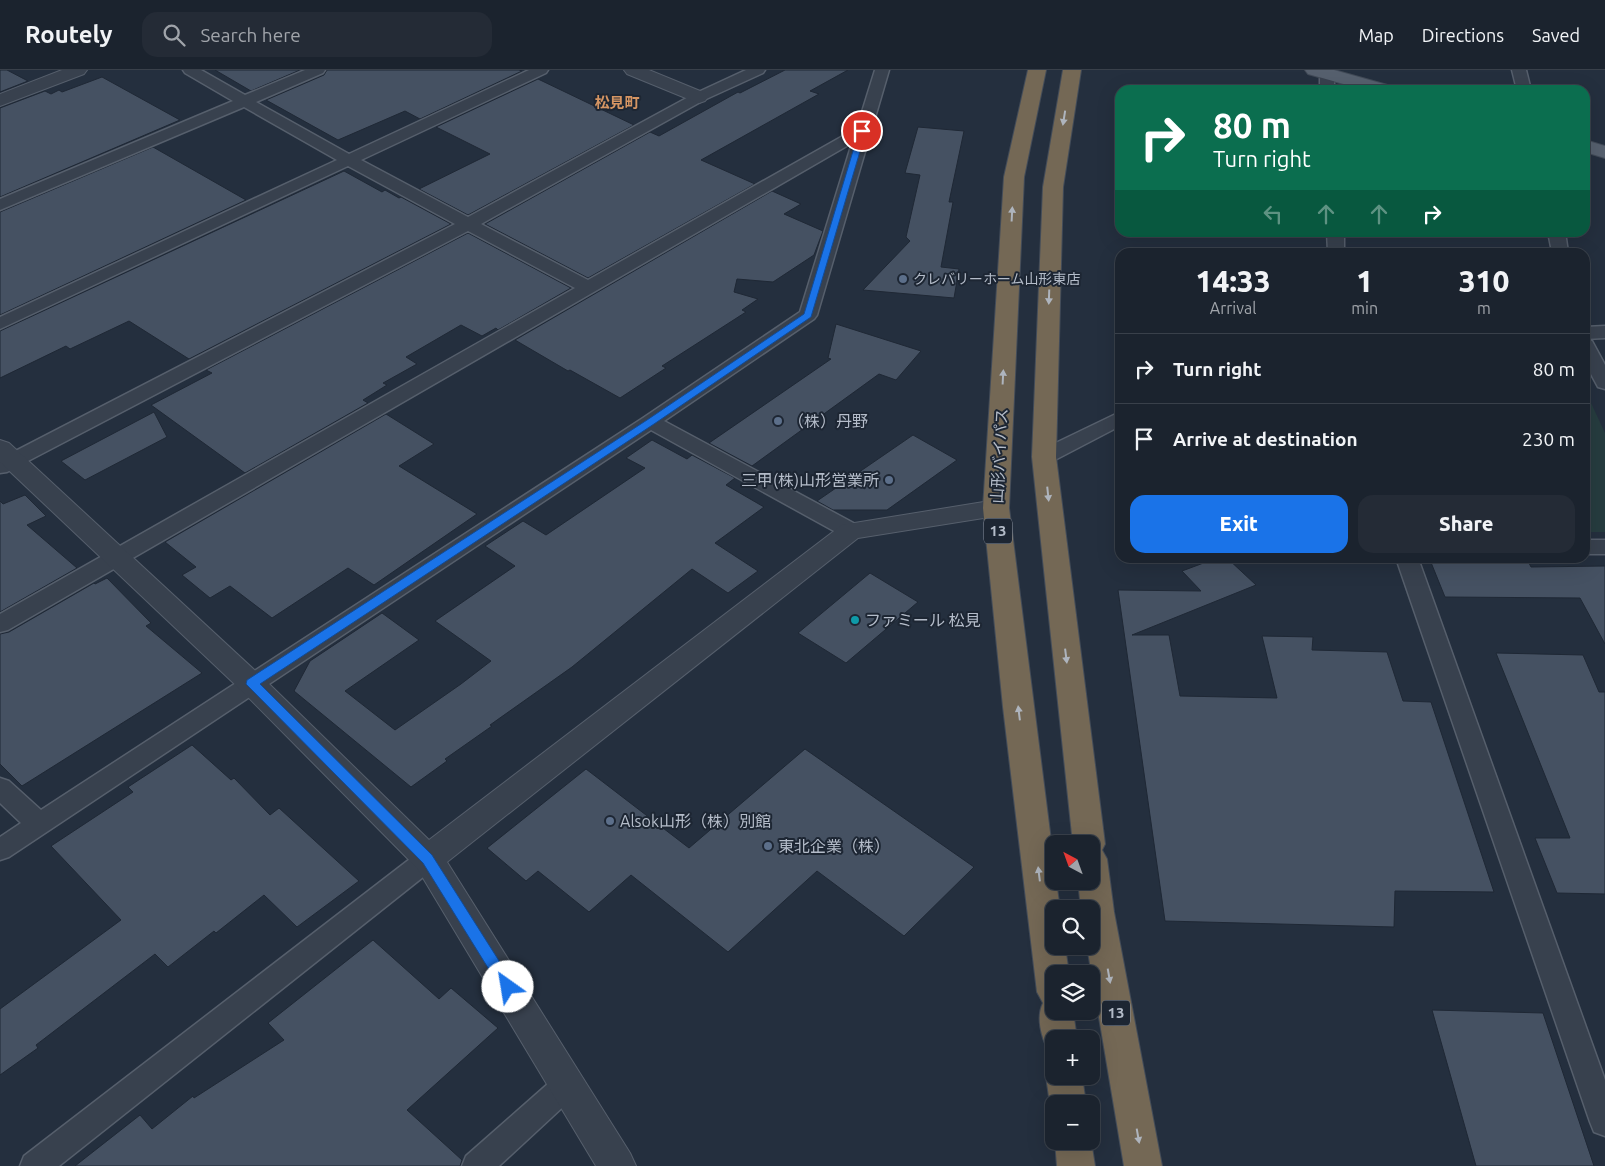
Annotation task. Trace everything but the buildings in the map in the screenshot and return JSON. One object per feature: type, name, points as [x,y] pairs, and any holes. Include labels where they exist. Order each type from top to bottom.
[{"type":"highway","name":"山形バイパス","points":[[1037,70],[1014,177],[996,508],[1018,708],[1051,965]]},
{"type":"highway","points":[[1072,70],[1053,187],[1044,457],[1088,835]]},
{"type":"highway","name":"13","points":[[1095,890],[1143,1166]]},
{"type":"highway","points":[[1074,1150],[1076,1166]]},
{"type":"main road","points":[[1324,76],[1363,85]]},
{"type":"main road","points":[[1590,148],[1605,152]]},
{"type":"street","points":[[0,100],[78,70]]},
{"type":"street","points":[[633,70],[700,97]]},
{"type":"street","points":[[5,458],[118,557],[252,684],[428,859],[617,1166]]},
{"type":"street","points":[[428,859],[850,531],[996,508]]},
{"type":"lane","points":[[190,70],[350,161],[587,287]]},
{"type":"lane","points":[[0,205],[318,70]]},
{"type":"lane","points":[[0,324],[541,70]]},
{"type":"lane","points":[[5,458],[468,224],[700,97],[758,70]]},
{"type":"lane","points":[[0,850],[650,422],[808,315],[862,131],[882,70]]},
{"type":"lane","points":[[1519,70],[1523,85]]},
{"type":"lane","points":[[0,624],[862,131]]},
{"type":"lane","points":[[1590,333],[1605,332]]},
{"type":"lane","points":[[1590,354],[1605,383]]},
{"type":"lane","points":[[1044,457],[1115,421]]},
{"type":"lane","points":[[650,422],[850,531]]},
{"type":"lane","points":[[1590,547],[1605,547]]},
{"type":"lane","points":[[1410,563],[1605,1122]]},
{"type":"lane","points":[[0,788],[39,824]]},
{"type":"lane","points":[[35,1166],[428,859]]},
{"type":"lane","points":[[477,1166],[568,1084]]},
{"type":"green space","points":[[1590,401],[1605,433],[1605,532],[1590,532]]},
{"type":"place","name":"クレバリーホーム山形東店","points":[[903,279]]},
{"type":"place","name":"（株）丹野","points":[[778,421]]},
{"type":"place","name":"三甲(株)山形営業所","points":[[889,480]]},
{"type":"place","name":"ファミール 松見","points":[[855,620]]},
{"type":"place","name":"Alsok山形（株）別館","points":[[610,821]]},
{"type":"place","name":"東北企業（株）","points":[[768,846]]},
{"type":"district","name":"松見町","points":[[617,103]]},
{"type":"route","points":[[508,987],[428,859],[252,684],[650,422],[808,315],[862,131]]}]
